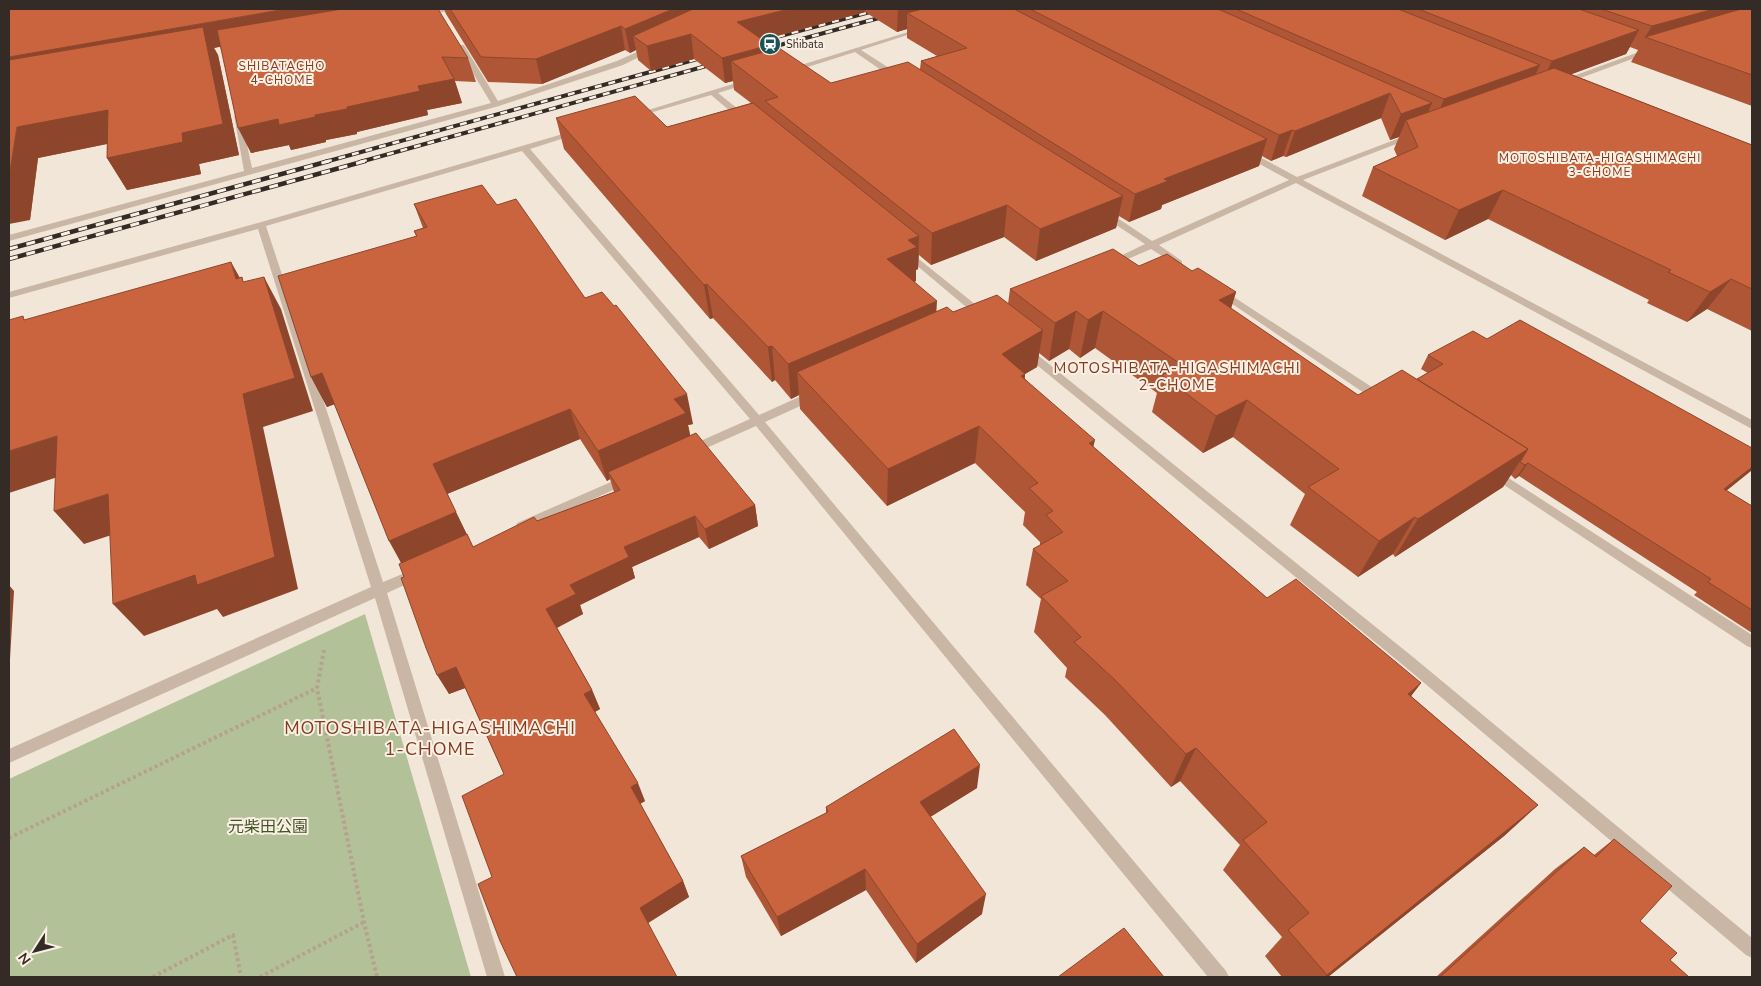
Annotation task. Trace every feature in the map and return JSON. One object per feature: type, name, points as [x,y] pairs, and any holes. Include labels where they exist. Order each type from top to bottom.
[{"type":"street","points":[[420,15],[438,10],[454,9]]},
{"type":"street","points":[[438,10],[444,20]]},
{"type":"street","points":[[779,73],[932,26]]},
{"type":"street","points":[[455,37],[496,104]]},
{"type":"street","points":[[9,238],[496,104],[620,63],[662,44]]},
{"type":"street","points":[[1557,83],[1656,49]]},
{"type":"street","points":[[856,50],[904,82]]},
{"type":"street","points":[[1629,51],[1638,54]]},
{"type":"street","points":[[628,118],[760,78]]},
{"type":"street","points":[[713,93],[757,128]]},
{"type":"street","points":[[235,108],[249,173]]},
{"type":"street","points":[[9,295],[261,225],[581,132]]},
{"type":"street","points":[[1100,268],[1296,180],[1423,132]]},
{"type":"street","points":[[1234,147],[1752,425]]},
{"type":"street","points":[[524,148],[758,420],[1220,977]]},
{"type":"street","points":[[1093,207],[1192,272]]},
{"type":"street","points":[[261,225],[379,590],[496,977]]},
{"type":"street","points":[[897,244],[988,320]]},
{"type":"street","points":[[1208,283],[1388,403]]},
{"type":"street","points":[[1017,343],[1408,661],[1752,949]]},
{"type":"street","points":[[676,457],[828,389]]},
{"type":"street","points":[[1479,463],[1752,642]]},
{"type":"street","points":[[514,530],[640,473]]},
{"type":"street","points":[[9,756],[433,566]]},
{"type":"path","points":[[330,612],[317,688],[364,922],[377,977]]},
{"type":"path","points":[[9,838],[317,688]]},
{"type":"path","points":[[260,977],[364,922]]},
{"type":"path","points":[[153,977],[233,935],[241,977]]},
{"type":"green space","name":"元柴田公園","points":[[365,614],[471,977],[9,977],[9,779]]},
{"type":"building","points":[[9,9],[286,9],[9,57]]},
{"type":"building","points":[[342,9],[438,9],[468,58],[442,57],[454,79],[418,86],[420,91],[347,107],[347,109],[279,125],[278,119],[238,128],[217,30]]},
{"type":"building","points":[[450,9],[673,9],[625,29],[621,26],[536,59],[481,57]]},
{"type":"building","points":[[693,9],[789,9],[737,22],[770,45],[722,58],[691,34],[647,46],[633,36]]},
{"type":"building","points":[[922,9],[1014,9],[1267,139],[1164,179],[1168,181],[1135,194],[921,61],[967,48],[907,13]]},
{"type":"building","points":[[1030,9],[1218,9],[1432,103],[1401,114],[1390,93],[1295,131],[1292,130],[1279,135]]},
{"type":"building","points":[[1236,9],[1398,9],[1540,65],[1444,99]]},
{"type":"building","points":[[1418,9],[1579,9],[1639,30],[1552,61]]},
{"type":"building","points":[[1601,9],[1714,9],[1652,26]]},
{"type":"building","points":[[1741,9],[1752,9],[1752,75],[1645,37]]},
{"type":"building","points":[[203,27],[223,124],[182,133],[183,142],[107,158],[108,110],[17,127],[9,177],[9,60]]},
{"type":"building","points":[[779,48],[831,83],[908,62],[1123,196],[1040,229],[1007,205],[932,233],[765,101],[778,97],[731,61]]},
{"type":"building","points":[[1554,68],[1752,145],[1752,289],[1731,279],[1710,292],[1668,272],[1671,270],[1503,190],[1459,210],[1373,167],[1418,147],[1406,120]]},
{"type":"building","points":[[635,96],[667,127],[753,103],[919,236],[908,240],[917,247],[887,259],[937,301],[788,364],[772,346],[768,347],[707,284],[704,285],[556,118]]},
{"type":"building","points":[[482,185],[497,205],[516,199],[585,298],[602,292],[614,306],[616,305],[687,394],[674,399],[686,413],[598,451],[570,409],[433,464],[456,512],[389,541],[322,373],[311,377],[278,276],[417,236],[414,231],[427,227],[414,204]]},
{"type":"building","points":[[1113,249],[1139,266],[1167,254],[1192,271],[1198,268],[1236,292],[1219,300],[1358,395],[1402,370],[1528,449],[1418,519],[1415,517],[1379,541],[1308,487],[1339,469],[1247,400],[1216,416],[1162,375],[1182,365],[1103,311],[1088,320],[1076,311],[1055,323],[1010,289]]},
{"type":"building","points":[[231,262],[236,279],[242,277],[243,282],[264,277],[295,378],[243,394],[275,557],[197,585],[195,575],[113,604],[108,494],[54,511],[57,436],[9,451],[9,320],[23,316],[24,320]]},
{"type":"building","points":[[997,295],[1043,330],[1002,354],[1025,374],[1021,376],[1095,440],[1089,443],[1267,598],[1296,579],[1421,683],[1408,694],[1538,805],[1327,975],[1288,930],[1309,913],[1243,840],[1267,822],[1196,748],[1186,754],[1116,681],[1074,642],[1081,637],[1041,596],[1068,581],[1033,549],[1063,532],[1046,515],[1053,511],[1029,488],[1038,483],[979,426],[888,469],[797,372],[947,307],[953,312]]},
{"type":"building","points":[[1520,320],[1752,448],[1752,467],[1724,489],[1752,506],[1752,610],[1708,582],[1711,579],[1528,463],[1525,465],[1520,462],[1528,449],[1417,379],[1443,364],[1428,355],[1473,331],[1487,339]]},
{"type":"building","points":[[696,433],[755,505],[705,529],[695,516],[624,547],[629,557],[570,585],[576,594],[546,609],[592,690],[584,694],[638,783],[631,787],[683,881],[640,908],[677,977],[517,977],[500,941],[478,884],[492,877],[462,796],[504,774],[456,667],[437,675],[401,578],[404,577],[399,564],[467,534],[473,547],[534,517],[537,521],[620,490],[608,472]]},
{"type":"building","points":[[954,729],[980,765],[920,802],[986,894],[917,944],[865,869],[777,917],[741,856],[828,812],[826,807]]},
{"type":"building","points":[[1614,839],[1672,886],[1640,921],[1677,953],[1670,960],[1689,977],[1440,977],[1584,847],[1596,857]]},
{"type":"building","points":[[1124,928],[1164,977],[1058,977]]},
{"type":"railway","points":[[751,44],[881,9]]},
{"type":"railway","points":[[758,51],[912,9]]},
{"type":"railway","points":[[325,162],[708,56]]},
{"type":"railway","points":[[360,162],[717,63]]},
{"type":"railway","points":[[9,249],[329,161]]},
{"type":"railway","points":[[9,259],[365,161]]},
{"type":"place","name":"Shibata","points":[[770,44]]},
{"type":"district","name":"SHIBATACHO 4-CHOME","points":[[282,73]]},
{"type":"district","name":"MOTOSHIBATA-HIGASHIMACHI 3-CHOME","points":[[1600,165]]},
{"type":"district","name":"MOTOSHIBATA-HIGASHIMACHI 2-CHOME","points":[[1177,376]]},
{"type":"district","name":"MOTOSHIBATA-HIGASHIMACHI 1-CHOME","points":[[430,738]]}]
